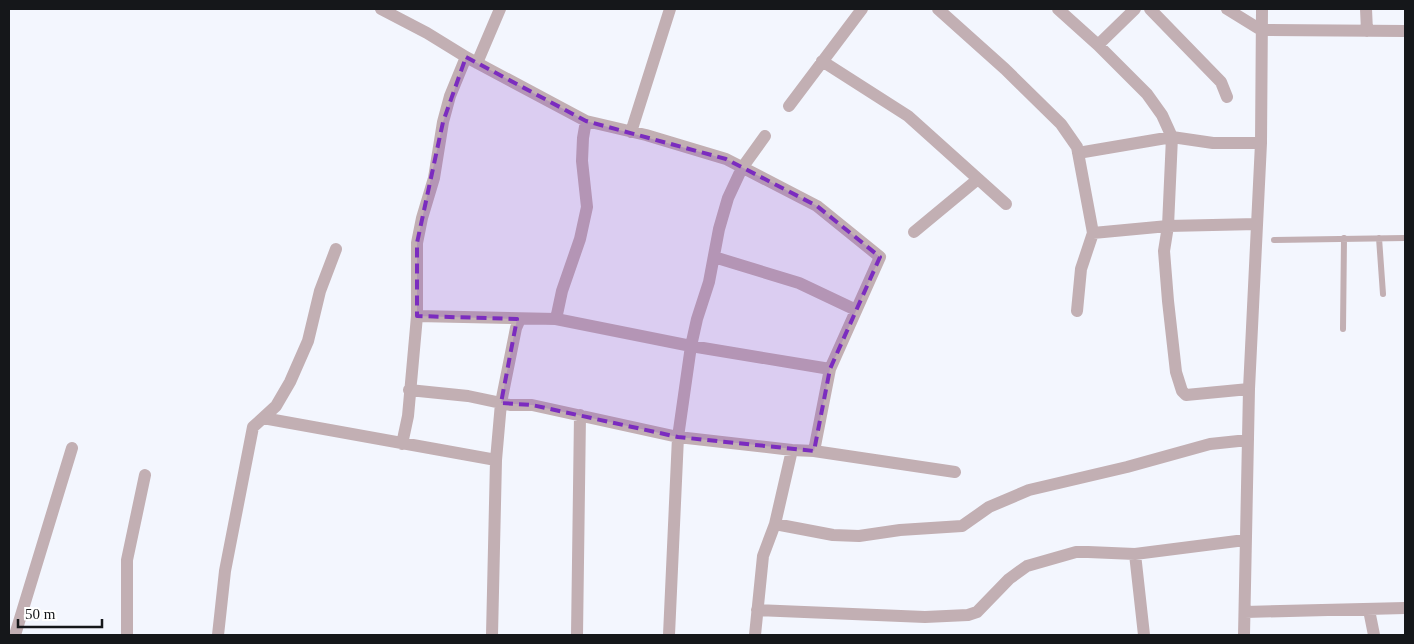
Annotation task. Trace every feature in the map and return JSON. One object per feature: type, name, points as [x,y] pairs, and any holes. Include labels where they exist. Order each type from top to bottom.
[{"type":"street","points":[[381,9],[427,33],[471,60],[586,121],[726,159],[817,206],[880,257],[830,369],[814,451]]},
{"type":"street","points":[[402,444],[408,416],[417,316],[417,243],[434,178],[445,113],[450,96],[500,9]]},
{"type":"street","points":[[631,132],[670,9]]},
{"type":"street","points":[[790,106],[862,9]]},
{"type":"street","points":[[938,9],[1005,69],[1061,124],[1076,147],[1093,233],[1082,269],[1077,311]]},
{"type":"street","points":[[1058,9],[1148,94],[1162,115],[1172,137],[1168,226],[1164,251],[1176,372],[1182,391],[1186,395],[1249,389]]},
{"type":"street","points":[[1098,45],[1135,9]]},
{"type":"street","points":[[1150,9],[1221,82],[1227,97]]},
{"type":"street","points":[[1227,9],[1261,30],[1405,31]]},
{"type":"street","points":[[1244,635],[1249,389],[1261,143],[1262,9]]},
{"type":"street","points":[[1366,9],[1367,31]]},
{"type":"street","points":[[822,61],[908,116],[1006,204]]},
{"type":"street","points":[[556,319],[568,269],[580,239],[587,207],[582,160],[586,121]]},
{"type":"street","points":[[669,635],[678,437],[691,346],[697,319],[709,282],[719,229],[728,198],[742,168],[764,136]]},
{"type":"street","points":[[1078,153],[1172,137],[1213,143],[1261,143]]},
{"type":"street","points":[[914,232],[978,179]]},
{"type":"street","points":[[1093,233],[1168,226],[1257,224]]},
{"type":"street","points":[[218,635],[225,571],[253,427],[276,406],[290,382],[308,341],[320,291],[336,249]]},
{"type":"street","points":[[714,257],[799,283],[856,310]]},
{"type":"street","points":[[417,316],[556,319],[691,346],[830,369]]},
{"type":"street","points":[[492,635],[496,460],[501,403],[516,328],[520,319]]},
{"type":"street","points":[[409,390],[468,396],[510,405],[532,405],[678,437],[814,451],[955,472]]},
{"type":"street","points":[[577,635],[580,415]]},
{"type":"street","points":[[263,418],[496,460]]},
{"type":"street","points":[[775,524],[834,535],[859,536],[900,530],[962,526],[989,507],[1029,490],[1127,467],[1210,444],[1248,440]]},
{"type":"street","points":[[15,635],[72,448]]},
{"type":"street","points":[[755,635],[763,556],[775,524],[792,450]]},
{"type":"street","points":[[127,635],[127,560],[145,475]]},
{"type":"street","points":[[757,610],[925,617],[968,615],[977,612],[1009,579],[1027,566],[1076,552],[1135,554],[1245,540]]},
{"type":"street","points":[[1135,554],[1144,635]]},
{"type":"street","points":[[1245,612],[1405,608]]},
{"type":"street","points":[[1369,610],[1374,635]]},
{"type":"lane","points":[[1343,329],[1344,238]]},
{"type":"lane","points":[[1379,238],[1384,294]]},
{"type":"lane","points":[[1274,240],[1405,238]]},
{"type":"highlighted area","points":[[466,57],[586,121],[726,159],[817,206],[880,257],[830,369],[814,451],[678,437],[532,405],[501,403],[517,319],[417,316],[417,243],[443,122]]}]
